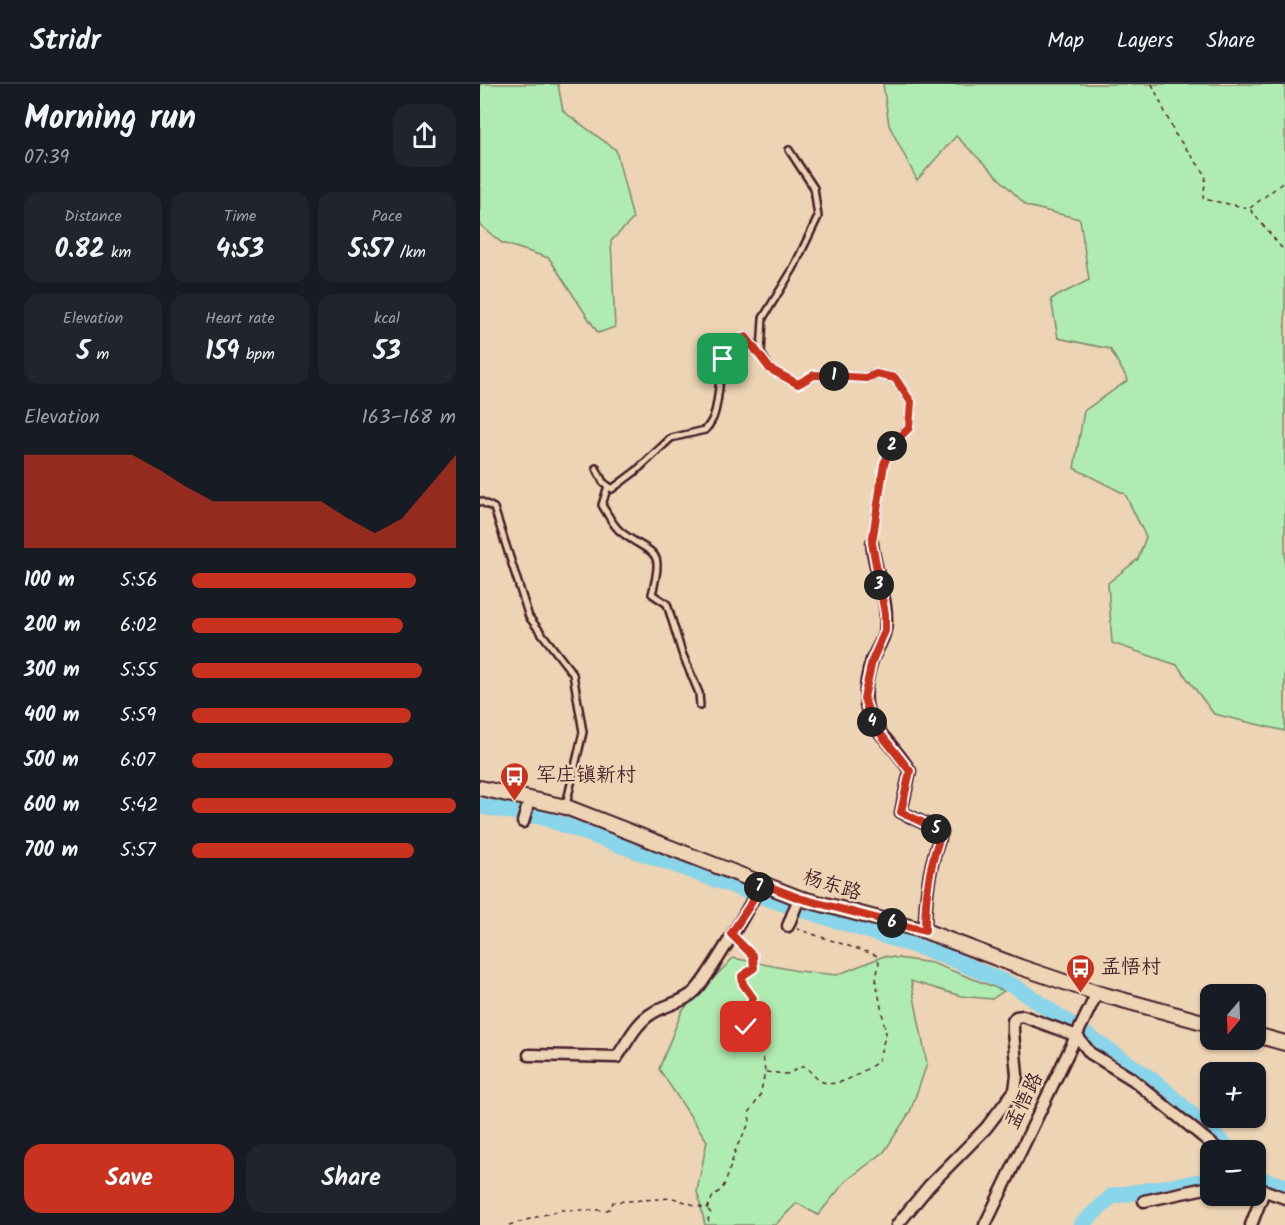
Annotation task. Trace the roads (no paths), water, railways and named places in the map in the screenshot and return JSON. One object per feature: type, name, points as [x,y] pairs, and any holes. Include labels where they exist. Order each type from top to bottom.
[{"type":"street","points":[[872,543],[885,614],[885,631],[872,661],[864,698],[872,723],[910,771],[901,812],[942,832],[932,857],[925,905],[925,931]]},
{"type":"street","name":"杨东路","points":[[480,788],[566,807],[759,885],[799,898],[925,931],[1097,993],[1200,1021]]},
{"type":"street","points":[[523,822],[530,798]]},
{"type":"street","points":[[529,1055],[617,1058],[637,1028],[650,1014],[680,1001],[696,990],[750,905],[759,885]]},
{"type":"street","points":[[788,926],[799,898]]},
{"type":"street","name":"孟悟路","points":[[985,1225],[1097,993]]},
{"type":"street","points":[[897,1225],[929,1186],[986,1128],[1015,1090],[1017,1075],[1013,1021],[1016,1017],[1023,1016],[1077,1036],[1090,1053],[1132,1079],[1208,1140]]},
{"type":"street","points":[[1266,1038],[1285,1043]]},
{"type":"street","points":[[1144,1201],[1200,1189]]},
{"type":"street","points":[[1266,1191],[1285,1198]]},
{"type":"street","points":[[1251,1225],[1258,1206]]},
{"type":"lane","points":[[761,353],[763,318],[793,269],[818,217],[814,188],[789,150]]},
{"type":"lane","points":[[596,468],[603,482],[612,489],[636,471],[671,438],[705,430],[713,417],[723,359],[738,340],[746,337],[761,353],[770,369],[798,384],[814,375],[866,378],[876,374],[895,378],[911,402],[909,428],[893,444],[884,464],[872,543]]},
{"type":"lane","points":[[608,486],[602,504],[619,531],[650,549],[657,560],[657,576],[652,594],[667,604],[682,653],[699,693],[700,706]]},
{"type":"lane","points":[[480,501],[494,508],[529,617],[573,674],[583,732],[566,807]]},
{"type":"waterway","points":[[480,806],[542,817],[772,900],[943,955],[1016,987],[1157,1083],[1219,1140]]},
{"type":"waterway","points":[[1266,1181],[1285,1186]]},
{"type":"waterway","points":[[1081,1225],[1112,1196],[1200,1182]]},
{"type":"place","name":"军庄镇新村","points":[[515,802]]},
{"type":"place","name":"孟悟村","points":[[1080,994]]}]
